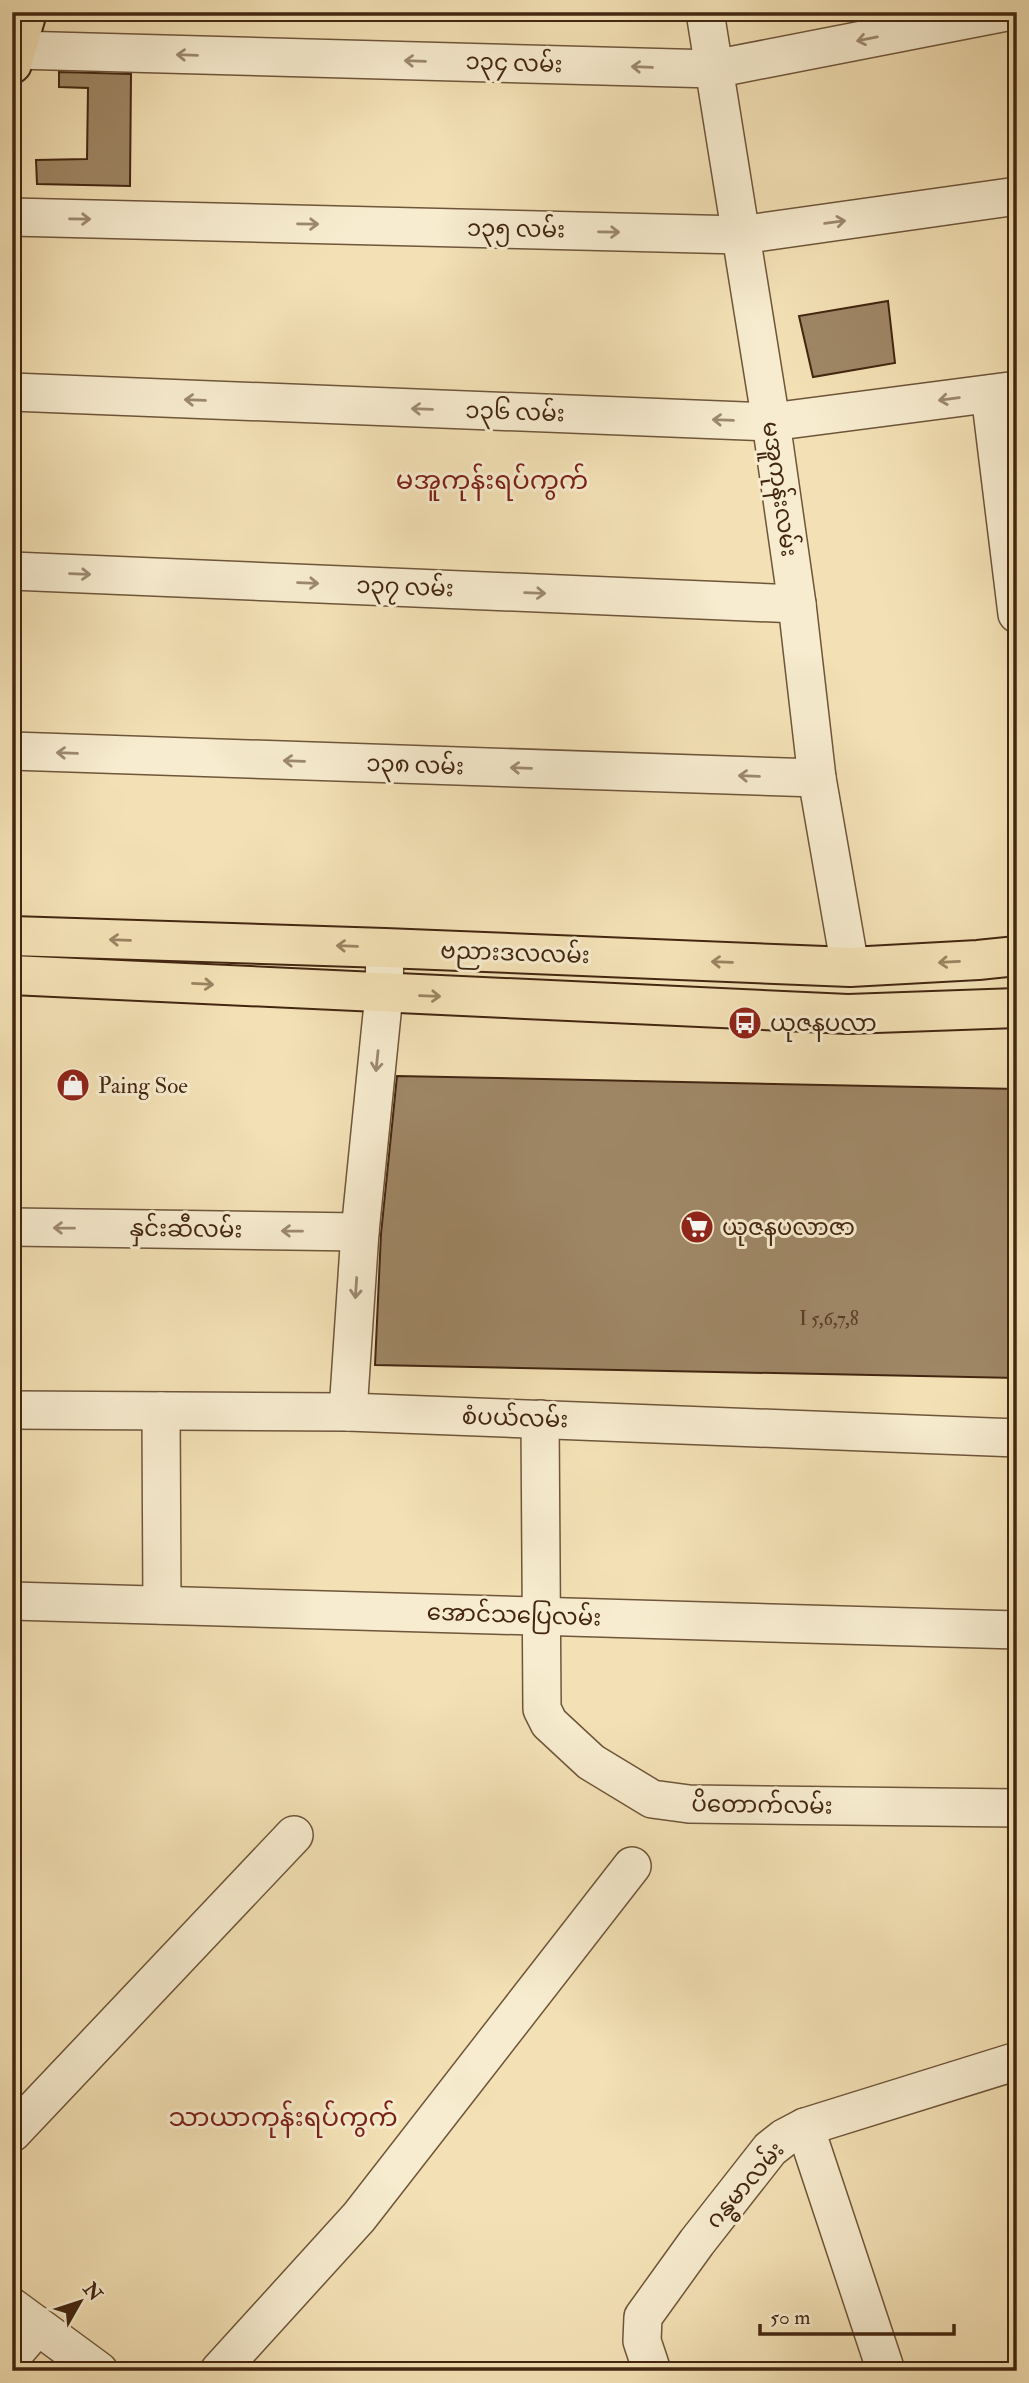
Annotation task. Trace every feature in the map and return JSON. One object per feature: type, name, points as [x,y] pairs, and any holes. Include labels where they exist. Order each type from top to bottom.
[{"type":"main road","points":[[14,57],[27,12]]},
{"type":"main road","name":"ဗညားဒလလမ်း","points":[[12,936],[850,967],[1017,956]]},
{"type":"main road","name":"ဗညားဒလလမ်း","points":[[12,975],[848,1014],[1017,1008]]},
{"type":"street","name":"မအူကုန်းလမ်း","points":[[705,12],[771,422],[797,604],[817,778],[850,967]]},
{"type":"street","name":"၁၃၄ လမ်း","points":[[14,57],[714,69],[1006,12]]},
{"type":"street","name":"၁၃၅ လမ်း","points":[[12,217],[741,235],[1017,197]]},
{"type":"street","name":"၁၃၆ လမ်း","points":[[12,392],[771,422],[1003,392]]},
{"type":"street","points":[[1003,392],[1017,614]]},
{"type":"street","name":"၁၃၇ လမ်း","points":[[12,571],[797,604]]},
{"type":"street","name":"၁၃၈ လမ်း","points":[[12,751],[817,778]]},
{"type":"street","points":[[348,1412],[360,1232],[384,993],[385,948]]},
{"type":"street","name":"နှင်းဆီလမ်း","points":[[12,1227],[360,1232]]},
{"type":"street","name":"စံပယ်လမ်း","points":[[12,1410],[348,1412],[1017,1438]]},
{"type":"street","points":[[161,1411],[162,1605]]},
{"type":"street","points":[[540,1419],[540,1616]]},
{"type":"street","name":"အောင်သပြေလမ်း","points":[[12,1601],[1017,1630]]},
{"type":"street","name":"ပိတောက်လမ်း","points":[[540,1616],[542,1709],[549,1723],[591,1762],[652,1799],[689,1804],[1017,1808]]},
{"type":"street","points":[[12,2133],[294,1835]]},
{"type":"street","points":[[219,2371],[359,2217],[632,1866]]},
{"type":"street","name":"ဂန္ဓမာလမ်း","points":[[652,2371],[642,2341],[643,2317],[697,2242],[770,2149],[805,2127],[1017,2061]]},
{"type":"street","points":[[805,2127],[886,2371]]},
{"type":"street","points":[[12,2356],[24,2317],[99,2371]]},
{"type":"building","points":[[59,72],[131,74],[130,186],[37,184],[36,160],[87,159],[88,88],[59,87]]},
{"type":"building","points":[[888,301],[895,363],[813,377],[799,316]]},
{"type":"building","name":"ယုဇနပလာဇာ","points":[[397,1076],[1017,1089],[1017,1378],[375,1365],[381,1234]]},
{"type":"place","name":"ယုဇနပလာ","points":[[745,1023]]},
{"type":"place","name":"Paing Soe","points":[[73,1085]]},
{"type":"place","name":"ယုဇနပလာဇာ","points":[[697,1227]]},
{"type":"district","name":"မအူကုန်းရပ်ကွက်","points":[[492,481]]},
{"type":"district","name":"သာယာကုန်းရပ်ကွက်","points":[[283,2118]]}]
